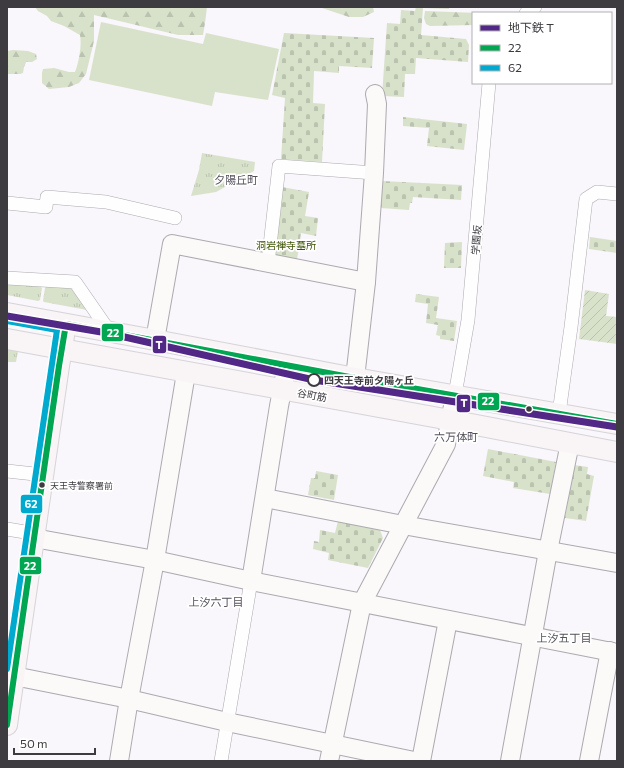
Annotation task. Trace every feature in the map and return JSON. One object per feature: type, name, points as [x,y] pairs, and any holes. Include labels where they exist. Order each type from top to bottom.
[{"type":"main road","points":[[7,313],[355,378],[617,424]]},
{"type":"main road","points":[[7,725],[66,324]]},
{"type":"main road","name":"谷町筋","points":[[7,339],[617,452]]},
{"type":"street","name":"学園坂","points":[[455,395],[468,320],[489,84]]},
{"type":"street","points":[[355,378],[366,282],[374,173],[377,104],[375,94]]},
{"type":"street","points":[[268,263],[279,166],[374,173]]},
{"type":"street","points":[[559,413],[586,199],[597,192],[617,194]]},
{"type":"street","points":[[7,203],[46,206],[47,197],[106,202],[175,218]]},
{"type":"street","points":[[155,340],[172,244],[366,282]]},
{"type":"street","points":[[7,278],[75,282],[110,332]]},
{"type":"street","points":[[221,761],[286,365]]},
{"type":"street","points":[[119,761],[155,560],[186,372]]},
{"type":"street","points":[[331,752],[362,603],[446,444],[455,395]]},
{"type":"street","points":[[510,761],[548,551],[570,443]]},
{"type":"street","points":[[7,471],[44,474]]},
{"type":"street","points":[[265,498],[403,525],[617,563]]},
{"type":"street","points":[[7,529],[25,532],[34,538],[155,560],[362,603],[533,635],[614,652],[589,761]]},
{"type":"street","points":[[422,761],[448,620]]},
{"type":"street","points":[[14,676],[129,699],[227,722],[331,752],[414,761]]},
{"type":"green space","points":[[35,7],[207,7],[203,35],[178,35],[94,15],[94,41],[86,74],[79,83],[69,87],[49,89],[42,83],[43,69],[54,68],[75,72],[80,54],[80,35],[51,21]]},
{"type":"green space","points":[[319,7],[373,7],[374,12],[363,17],[349,17]]},
{"type":"green space","points":[[416,7],[449,7],[449,9],[423,8],[421,35],[466,39],[469,45],[468,62],[416,58],[415,74],[405,74],[404,97],[382,96],[387,23],[400,24],[401,10],[415,11]]},
{"type":"green space","points":[[425,11],[472,13],[472,25],[430,26],[426,24],[424,18]]},
{"type":"green space","points":[[101,22],[203,44],[206,33],[279,49],[268,100],[215,92],[212,106],[89,80]]},
{"type":"green space","points":[[284,33],[374,38],[372,68],[339,66],[339,73],[314,71],[313,103],[325,104],[322,162],[281,159],[285,98],[272,95]]},
{"type":"green space","points":[[7,51],[28,51],[36,54],[37,59],[32,62],[26,62],[23,73],[7,74]]},
{"type":"green space","points":[[403,117],[467,124],[464,150],[427,146],[429,128],[403,126]]},
{"type":"green space","points":[[202,153],[255,162],[254,171],[216,192],[191,196],[199,170]]},
{"type":"green space","points":[[382,181],[462,185],[461,200],[413,197],[409,210],[381,208]]},
{"type":"green space","name":"洞岩禅寺墓所","points":[[282,187],[309,192],[305,216],[318,218],[316,236],[301,233],[297,260],[271,256]]},
{"type":"green space","points":[[590,237],[617,241],[617,253],[589,249]]},
{"type":"green space","points":[[462,242],[461,268],[444,268],[445,243]]},
{"type":"green space","points":[[7,281],[37,283],[42,288],[40,300],[38,301],[7,295]]},
{"type":"green space","points":[[50,284],[73,286],[87,310],[44,302],[45,288]]},
{"type":"green space","points":[[585,290],[609,294],[606,316],[617,317],[617,344],[579,339]]},
{"type":"green space","points":[[416,294],[439,297],[436,318],[457,321],[454,341],[440,339],[440,336],[436,335],[438,325],[426,323],[428,304],[415,302]]},
{"type":"green space","points":[[7,349],[18,351],[16,362],[7,362]]},
{"type":"green space","points":[[488,449],[556,462],[550,494],[513,488],[514,482],[483,476]]},
{"type":"green space","points":[[574,465],[588,467],[587,474],[594,476],[586,521],[565,518]]},
{"type":"green space","points":[[316,471],[338,475],[334,500],[308,495],[311,478],[315,478]]},
{"type":"green space","points":[[338,521],[380,530],[383,538],[368,568],[328,560],[329,553],[313,549],[314,541],[319,542],[320,530],[335,533]]},
{"type":"metro line","name":"T","points":[[7,316],[107,333],[314,380],[617,427]]},
{"type":"transit line","name":"62","points":[[7,321],[57,330],[7,669]]},
{"type":"transit line","name":"22","points":[[7,725],[66,324],[355,378],[617,424]]},
{"type":"place","name":"四天王寺前夕陽ヶ丘","points":[[314,380]]},
{"type":"place","name":"天王寺警察署前","points":[[42,485]]},
{"type":"district","name":"夕陽丘町","points":[[236,180]]},
{"type":"district","name":"六万体町","points":[[456,437]]},
{"type":"district","name":"上汐六丁目","points":[[216,602]]},
{"type":"district","name":"上汐五丁目","points":[[564,638]]}]
